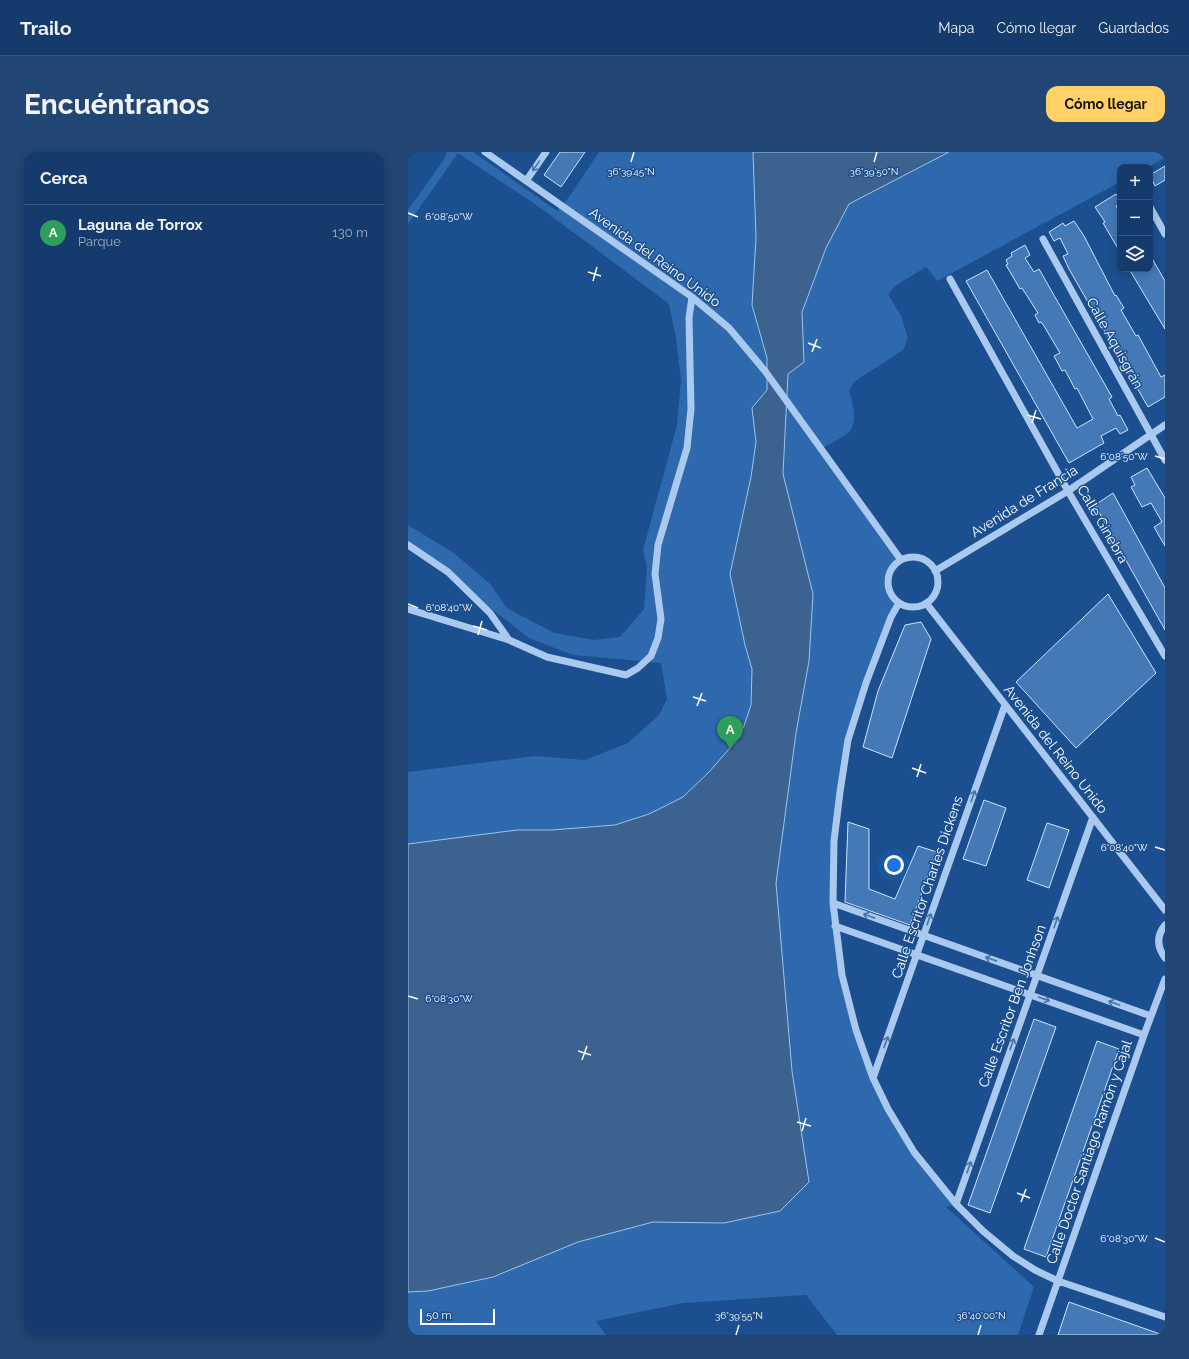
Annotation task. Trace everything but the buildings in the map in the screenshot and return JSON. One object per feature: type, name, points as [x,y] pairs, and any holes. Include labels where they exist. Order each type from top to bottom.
[{"type":"street","name":"Avenida del Reino Unido","points":[[485,152],[692,297],[729,328],[765,371],[901,560]]},
{"type":"street","points":[[526,181],[546,152]]},
{"type":"street","points":[[1153,212],[1165,234]]},
{"type":"street","name":"Calle Aquisgrán","points":[[1043,239],[1165,460]]},
{"type":"street","name":"Calle Ginebra","points":[[950,279],[1068,491],[1165,656]]},
{"type":"street","points":[[408,609],[509,640],[547,657],[626,675],[638,668],[651,656],[658,638],[661,619],[655,574],[658,545],[687,448],[691,410],[689,318],[692,297]]},
{"type":"street","name":"Avenida de Francia","points":[[935,571],[1068,491],[1165,425]]},
{"type":"street","points":[[408,545],[448,572],[490,613],[509,640]]},
{"type":"street","points":[[908,557],[916,557],[924,560],[930,564],[935,571],[938,585],[932,598],[926,603],[912,607],[905,606],[893,597],[889,590],[888,581],[894,566],[901,560],[908,557]]},
{"type":"street","points":[[899,603],[891,617],[866,683],[848,740],[834,841],[833,903],[842,975],[856,1030],[873,1078],[888,1109],[914,1152],[956,1204],[983,1231],[1013,1256],[1035,1270],[1058,1281],[1165,1317]]},
{"type":"street","name":"Avenida del Reino Unido","points":[[926,603],[1165,910]]},
{"type":"street","name":"Calle Escritor Charles Dickens","points":[[873,1078],[1005,705]]},
{"type":"street","name":"Calle Escritor Ben Jonhson","points":[[956,1204],[1092,817]]},
{"type":"street","points":[[833,903],[1151,1016]]},
{"type":"street","points":[[1165,925],[1161,930],[1158,944],[1165,958]]},
{"type":"street","points":[[835,926],[1144,1035]]},
{"type":"street","name":"Calle Doctor Santiago Ramón y Cajal","points":[[1039,1335],[1165,979]]},
{"type":"shaded area","points":[[447,152],[473,152],[557,211],[569,197],[599,152],[1165,152],[1165,158],[1153,164],[1117,164],[1117,184],[937,281],[926,267],[895,286],[888,294],[901,316],[908,338],[903,350],[855,381],[849,390],[854,410],[854,422],[852,427],[845,435],[823,448],[900,559],[891,576],[893,593],[899,605],[878,642],[849,741],[835,833],[833,902],[843,975],[871,1077],[915,1153],[957,1204],[946,1207],[1034,1287],[1018,1335],[837,1335],[806,1295],[683,1303],[596,1321],[606,1335],[408,1335],[408,772],[535,756],[585,760],[628,743],[659,715],[667,699],[661,663],[573,655],[529,638],[408,544],[408,525],[454,553],[490,584],[507,608],[554,633],[594,640],[620,637],[644,609],[647,567],[643,550],[677,425],[681,380],[676,338],[669,304],[532,202],[458,153],[408,224],[408,210],[445,158]],"holes":[[[616,228],[686,274],[694,280]]]},
{"type":"shaded area","points":[[753,152],[949,152],[849,204],[826,248],[802,312],[804,362],[788,374],[783,474],[813,594],[809,661],[796,733],[776,883],[792,1071],[809,1182],[780,1211],[724,1223],[653,1222],[578,1242],[493,1277],[428,1291],[408,1292],[408,844],[517,830],[552,830],[615,825],[649,814],[683,797],[709,772],[736,741],[744,726],[751,705],[752,669],[745,645],[730,574],[751,477],[756,442],[752,408],[767,390],[767,358],[752,305],[756,238]]},
{"type":"place","name":"Laguna de Torrox","points":[[730,749]]}]
